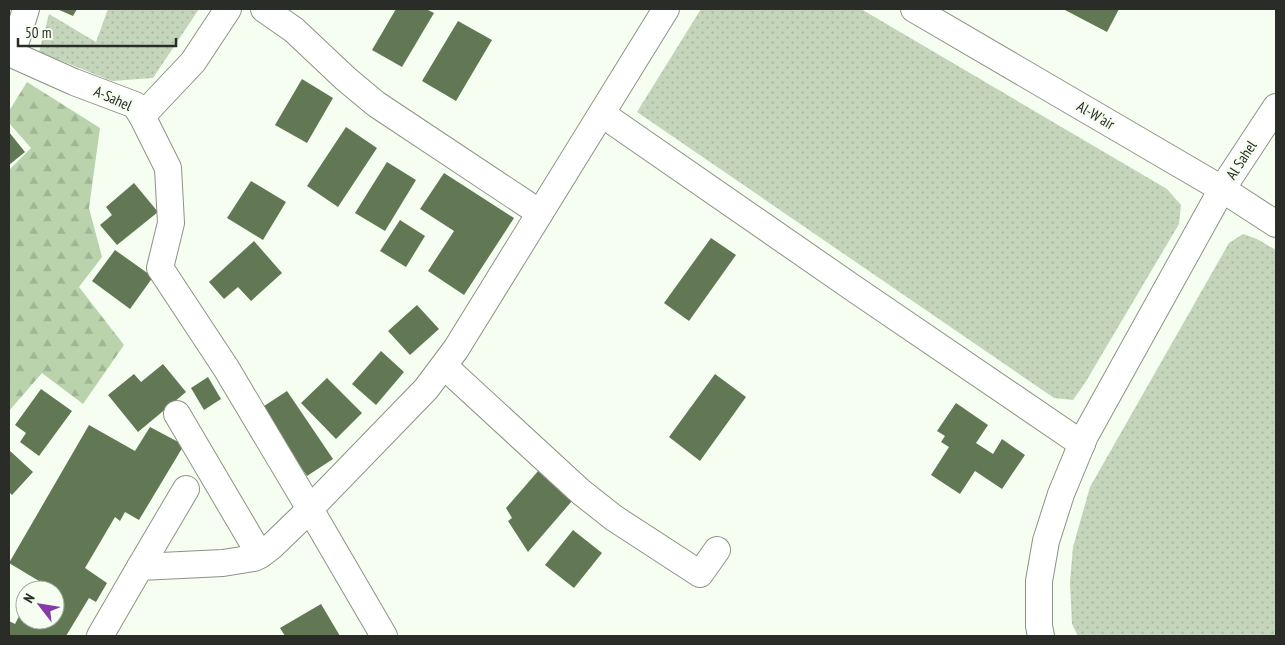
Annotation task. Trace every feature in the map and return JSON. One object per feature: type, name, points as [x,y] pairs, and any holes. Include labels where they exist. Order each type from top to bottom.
[{"type":"street","points":[[10,54],[26,9]]},
{"type":"street","name":"A-Sahel","points":[[10,54],[74,82],[136,105],[142,116],[193,62],[228,9]]},
{"type":"street","points":[[264,9],[294,30],[346,79],[376,104],[540,213]]},
{"type":"street","points":[[140,567],[223,563],[254,558],[260,555],[272,546],[310,509],[426,389],[456,349],[666,9]]},
{"type":"street","name":"Al-W'air","points":[[914,9],[1222,189],[1276,224]]},
{"type":"street","name":"Al Sahel","points":[[1040,636],[1039,581],[1046,541],[1061,494],[1085,436],[1222,189],[1276,107]]},
{"type":"street","points":[[602,114],[1082,444]]},
{"type":"street","points":[[142,116],[168,168],[171,223],[160,268],[226,368],[384,636]]},
{"type":"street","points":[[444,366],[581,492],[614,518],[700,574],[717,550]]},
{"type":"street","points":[[177,414],[260,555]]},
{"type":"street","points":[[100,636],[186,489]]},
{"type":"green space","points":[[108,9],[199,9],[153,78],[112,81],[39,52],[49,14],[96,42]]},
{"type":"green space","points":[[701,9],[861,9],[1167,189],[1181,205],[1179,224],[1085,383],[1073,400],[1054,398],[637,112]]},
{"type":"green space","points":[[27,82],[100,128],[89,208],[102,257],[79,287],[124,345],[83,404],[42,373],[9,411],[9,170],[31,148],[9,123],[9,111]]},
{"type":"green space","points":[[1243,234],[1257,239],[1276,250],[1276,636],[1078,636],[1072,624],[1070,582],[1073,547],[1090,487],[1229,243]]},
{"type":"building","points":[[57,9],[77,9],[73,16]]},
{"type":"building","points":[[396,9],[426,9],[434,13],[402,67],[372,50]]},
{"type":"building","points":[[1063,9],[1119,9],[1107,32]]},
{"type":"building","points":[[458,21],[492,40],[456,101],[422,81]]},
{"type":"building","points":[[302,79],[333,98],[307,143],[275,125]]},
{"type":"building","points":[[346,127],[377,148],[338,207],[307,186]]},
{"type":"building","points":[[9,132],[25,152],[9,165]]},
{"type":"building","points":[[387,162],[416,180],[385,231],[355,213]]},
{"type":"building","points":[[444,173],[514,218],[464,295],[428,271],[454,231],[420,209]]},
{"type":"building","points":[[251,181],[286,202],[263,240],[227,218]]},
{"type":"building","points":[[134,183],[158,212],[117,245],[100,225],[112,215],[106,207]]},
{"type":"building","points":[[400,220],[425,236],[406,267],[380,251]]},
{"type":"building","points":[[711,238],[736,255],[689,321],[664,303]]},
{"type":"building","points":[[254,241],[282,273],[251,301],[238,287],[224,299],[209,282]]},
{"type":"building","points":[[115,250],[153,277],[130,309],[92,281]]},
{"type":"building","points":[[417,305],[439,329],[410,355],[388,331]]},
{"type":"building","points":[[381,351],[404,372],[376,405],[352,384]]},
{"type":"building","points":[[163,364],[186,392],[138,432],[108,395],[134,374],[141,382]]},
{"type":"building","points":[[715,374],[746,397],[700,461],[669,437]]},
{"type":"building","points":[[208,377],[221,399],[204,410],[191,388]]},
{"type":"building","points":[[327,378],[362,413],[336,439],[301,403]]},
{"type":"building","points":[[41,389],[72,411],[39,456],[20,442],[26,433],[15,425]]},
{"type":"building","points":[[287,391],[333,459],[307,476],[261,408]]},
{"type":"building","points":[[956,403],[988,425],[976,443],[993,454],[1002,439],[1025,455],[1002,489],[975,471],[960,494],[931,475],[949,447],[941,442],[945,436],[937,431]]},
{"type":"building","points":[[89,425],[135,451],[150,427],[184,445],[139,520],[125,512],[120,521],[115,517],[85,568],[107,583],[96,602],[89,598],[66,636],[9,636],[9,621],[15,624],[15,630],[65,630],[65,580],[37,580],[9,563]]},
{"type":"building","points":[[9,450],[33,472],[12,495],[9,492]]},
{"type":"building","points":[[539,470],[572,501],[528,552],[508,521],[512,518],[506,508]]},
{"type":"building","points":[[573,530],[602,553],[574,588],[545,565]]},
{"type":"building","points":[[321,604],[340,636],[285,636],[280,628]]}]
